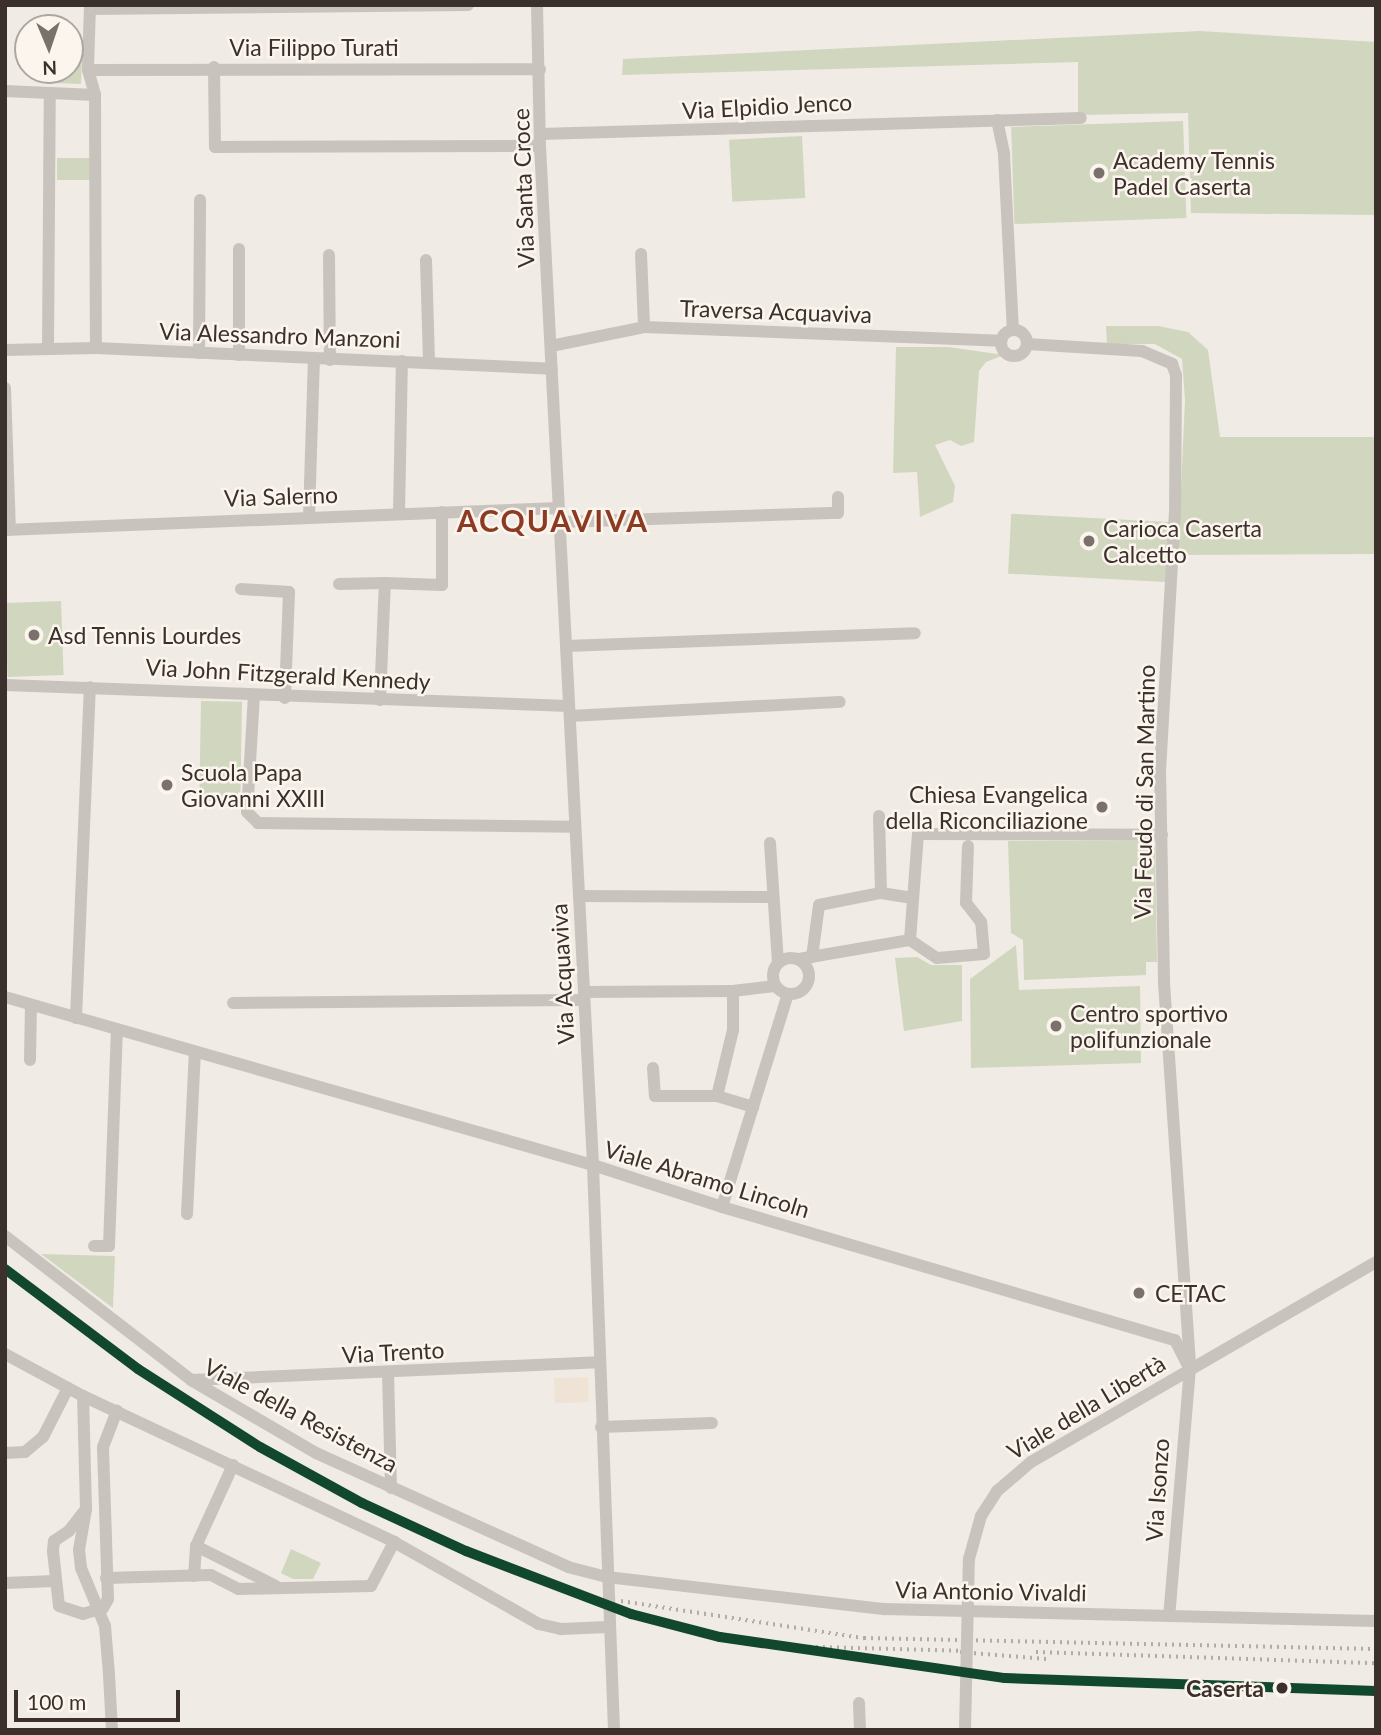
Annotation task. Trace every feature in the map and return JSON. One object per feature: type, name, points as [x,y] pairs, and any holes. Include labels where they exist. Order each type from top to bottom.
[{"type":"street","points":[[96,348],[95,95],[88,70],[90,7],[468,5]]},
{"type":"street","name":"Via Santa Croce","points":[[537,5],[540,140],[552,369]]},
{"type":"street","name":"Via Filippo Turati","points":[[88,70],[215,67],[540,69]]},
{"type":"street","name":"Via Elpidio Jenco","points":[[215,67],[215,146],[540,140],[794,130],[819,123],[1081,118]]},
{"type":"street","points":[[5,91],[95,95]]},
{"type":"street","points":[[48,348],[50,93]]},
{"type":"street","points":[[997,120],[1004,154],[1013,330]]},
{"type":"street","points":[[199,353],[200,200]]},
{"type":"street","points":[[239,249],[239,355]]},
{"type":"street","points":[[641,254],[644,327]]},
{"type":"street","points":[[329,255],[330,360]]},
{"type":"street","points":[[426,260],[429,363]]},
{"type":"street","name":"Traversa Acquaviva","points":[[551,345],[644,327],[1001,341]]},
{"type":"street","points":[[1013,330],[1023,334],[1027,344],[1024,351],[1013,356],[1005,352],[1001,341],[1013,330]]},
{"type":"street","name":"Via Feudo di San Martino","points":[[1027,344],[1074,351],[1142,351],[1172,364],[1176,375],[1175,511],[1160,770],[1164,983],[1189,1368]]},
{"type":"street","name":"Via Alessandro Manzoni","points":[[5,350],[96,348],[552,369]]},
{"type":"street","points":[[309,516],[314,359]]},
{"type":"street","points":[[399,513],[402,361]]},
{"type":"street","name":"Via Acquaviva","points":[[552,369],[593,1164],[598,1362],[614,1730]]},
{"type":"street","points":[[5,388],[7,530]]},
{"type":"street","points":[[560,522],[838,513],[838,497]]},
{"type":"street","name":"Via Salerno","points":[[7,530],[559,508]]},
{"type":"street","points":[[339,584],[443,585],[442,512]]},
{"type":"street","points":[[380,700],[385,583]]},
{"type":"street","points":[[241,589],[289,592],[285,698]]},
{"type":"street","points":[[566,646],[915,633]]},
{"type":"street","name":"Via John Fitzgerald Kennedy","points":[[5,685],[380,700],[569,711],[840,702]]},
{"type":"street","points":[[76,1018],[90,687]]},
{"type":"street","points":[[254,695],[247,812],[258,823],[575,827]]},
{"type":"street","points":[[879,816],[881,893]]},
{"type":"street","points":[[910,940],[918,834],[1162,835]]},
{"type":"street","points":[[770,843],[778,962],[773,971],[775,986]]},
{"type":"street","points":[[778,962],[910,940],[937,958],[984,954],[981,922],[965,903],[968,846]]},
{"type":"street","points":[[813,957],[819,905],[881,893],[913,898]]},
{"type":"street","points":[[579,896],[773,897]]},
{"type":"street","points":[[722,1207],[788,994],[807,984],[809,972],[799,959]]},
{"type":"street","points":[[233,1003],[584,996],[733,991],[775,986],[788,994]]},
{"type":"street","points":[[716,1096],[733,1030],[733,991]]},
{"type":"street","name":"Viale Abramo Lincoln","points":[[5,997],[593,1164],[722,1207],[1175,1340],[1189,1368]]},
{"type":"street","points":[[30,1060],[31,1004]]},
{"type":"street","points":[[94,1246],[109,1246],[117,1030]]},
{"type":"street","points":[[187,1214],[195,1053]]},
{"type":"street","points":[[653,1068],[655,1096],[716,1096],[753,1107]]},
{"type":"street","name":"Viale della Resistenza","points":[[5,1236],[191,1380],[316,1453],[568,1567],[607,1577]]},
{"type":"street","name":"Viale della Libertà","points":[[965,1730],[969,1559],[978,1523],[997,1490],[1031,1462],[1376,1262]]},
{"type":"street","points":[[5,1354],[83,1396],[394,1542],[540,1624],[561,1629],[608,1627]]},
{"type":"street","name":"Via Trento","points":[[191,1380],[598,1362]]},
{"type":"street","name":"Via Isonzo","points":[[1169,1616],[1189,1368]]},
{"type":"street","points":[[388,1373],[391,1488]]},
{"type":"street","points":[[5,1453],[25,1452],[43,1437],[68,1388]]},
{"type":"street","points":[[83,1396],[86,1509],[76,1534],[81,1568],[105,1626],[112,1730]]},
{"type":"street","points":[[104,1509],[76,1534],[54,1541],[54,1581],[59,1606],[83,1614],[103,1608],[108,1599],[103,1447],[117,1411]]},
{"type":"street","points":[[601,1427],[712,1423]]},
{"type":"street","points":[[194,1576],[196,1546],[233,1465]]},
{"type":"street","points":[[86,1509],[94,1513],[104,1509]]},
{"type":"street","points":[[106,1578],[211,1575],[239,1589],[371,1586],[394,1542]]},
{"type":"street","points":[[196,1546],[279,1588]]},
{"type":"street","name":"Via Antonio Vivaldi","points":[[607,1577],[885,1609],[1376,1621]]},
{"type":"street","points":[[5,1583],[54,1581]]},
{"type":"street","points":[[859,1703],[860,1730]]},
{"type":"green space","points":[[1200,31],[1376,42],[1376,215],[1191,213],[1188,113],[1078,115],[1078,62],[622,75],[623,59]]},
{"type":"green space","name":"Academy Tennis Padel Caserta","points":[[1183,121],[1186,218],[1014,224],[1011,127]]},
{"type":"green space","points":[[802,136],[805,198],[732,202],[729,140]]},
{"type":"green space","points":[[57,158],[91,158],[91,180],[57,180]]},
{"type":"green space","points":[[1106,326],[1158,326],[1188,332],[1208,350],[1220,437],[1376,437],[1376,554],[1178,555],[1185,400],[1182,359],[1155,344],[1107,344]]},
{"type":"green space","points":[[896,347],[948,347],[1004,355],[986,362],[979,371],[974,442],[961,446],[950,440],[935,445],[955,486],[953,502],[920,517],[917,472],[893,473]]},
{"type":"green space","name":"Carioca Caserta Calcetto","points":[[1011,514],[1169,522],[1166,582],[1008,574]]},
{"type":"green space","name":"Asd Tennis Lourdes","points":[[61,601],[64,675],[8,677],[5,603]]},
{"type":"green space","points":[[201,701],[242,702],[240,802],[199,801]]},
{"type":"green space","points":[[1008,841],[1149,841],[1155,846],[1157,962],[1146,962],[1146,975],[1024,980],[1023,940],[1011,933]]},
{"type":"green space","name":"Centro sportivo polifunzionale","points":[[1016,945],[1019,990],[1140,986],[1141,1063],[971,1068],[970,979]]},
{"type":"green space","points":[[917,957],[931,965],[962,965],[962,1021],[904,1031],[895,958]]},
{"type":"green space","points":[[41,1254],[115,1256],[113,1308]]},
{"type":"green space","points":[[291,1549],[321,1563],[313,1579],[293,1579],[281,1573]]},
{"type":"shaded area","points":[[588,1377],[589,1402],[555,1403],[554,1378]]},
{"type":"railway","points":[[621,1601],[864,1638],[1376,1649]]},
{"type":"railway","points":[[781,1646],[970,1651]]},
{"type":"railway","points":[[960,1652],[1047,1659]]},
{"type":"railway","points":[[1036,1652],[1376,1663]]},
{"type":"transit line","points":[[5,1269],[138,1369],[260,1447],[362,1503],[466,1551],[631,1614],[720,1637],[1005,1678],[1376,1691]]},
{"type":"place","name":"Academy Tennis Padel Caserta","points":[[1099,173]]},
{"type":"place","name":"Carioca Caserta Calcetto","points":[[1089,541]]},
{"type":"place","name":"Asd Tennis Lourdes","points":[[34,635]]},
{"type":"place","name":"Scuola Papa Giovanni XXIII","points":[[167,785]]},
{"type":"place","name":"Chiesa Evangelica della Riconciliazione","points":[[1102,807]]},
{"type":"place","name":"Centro sportivo polifunzionale","points":[[1056,1026]]},
{"type":"place","name":"CETAC","points":[[1139,1293]]},
{"type":"place","name":"Caserta","points":[[1282,1688]]},
{"type":"district","name":"ACQUAVIVA","points":[[553,520]]}]
